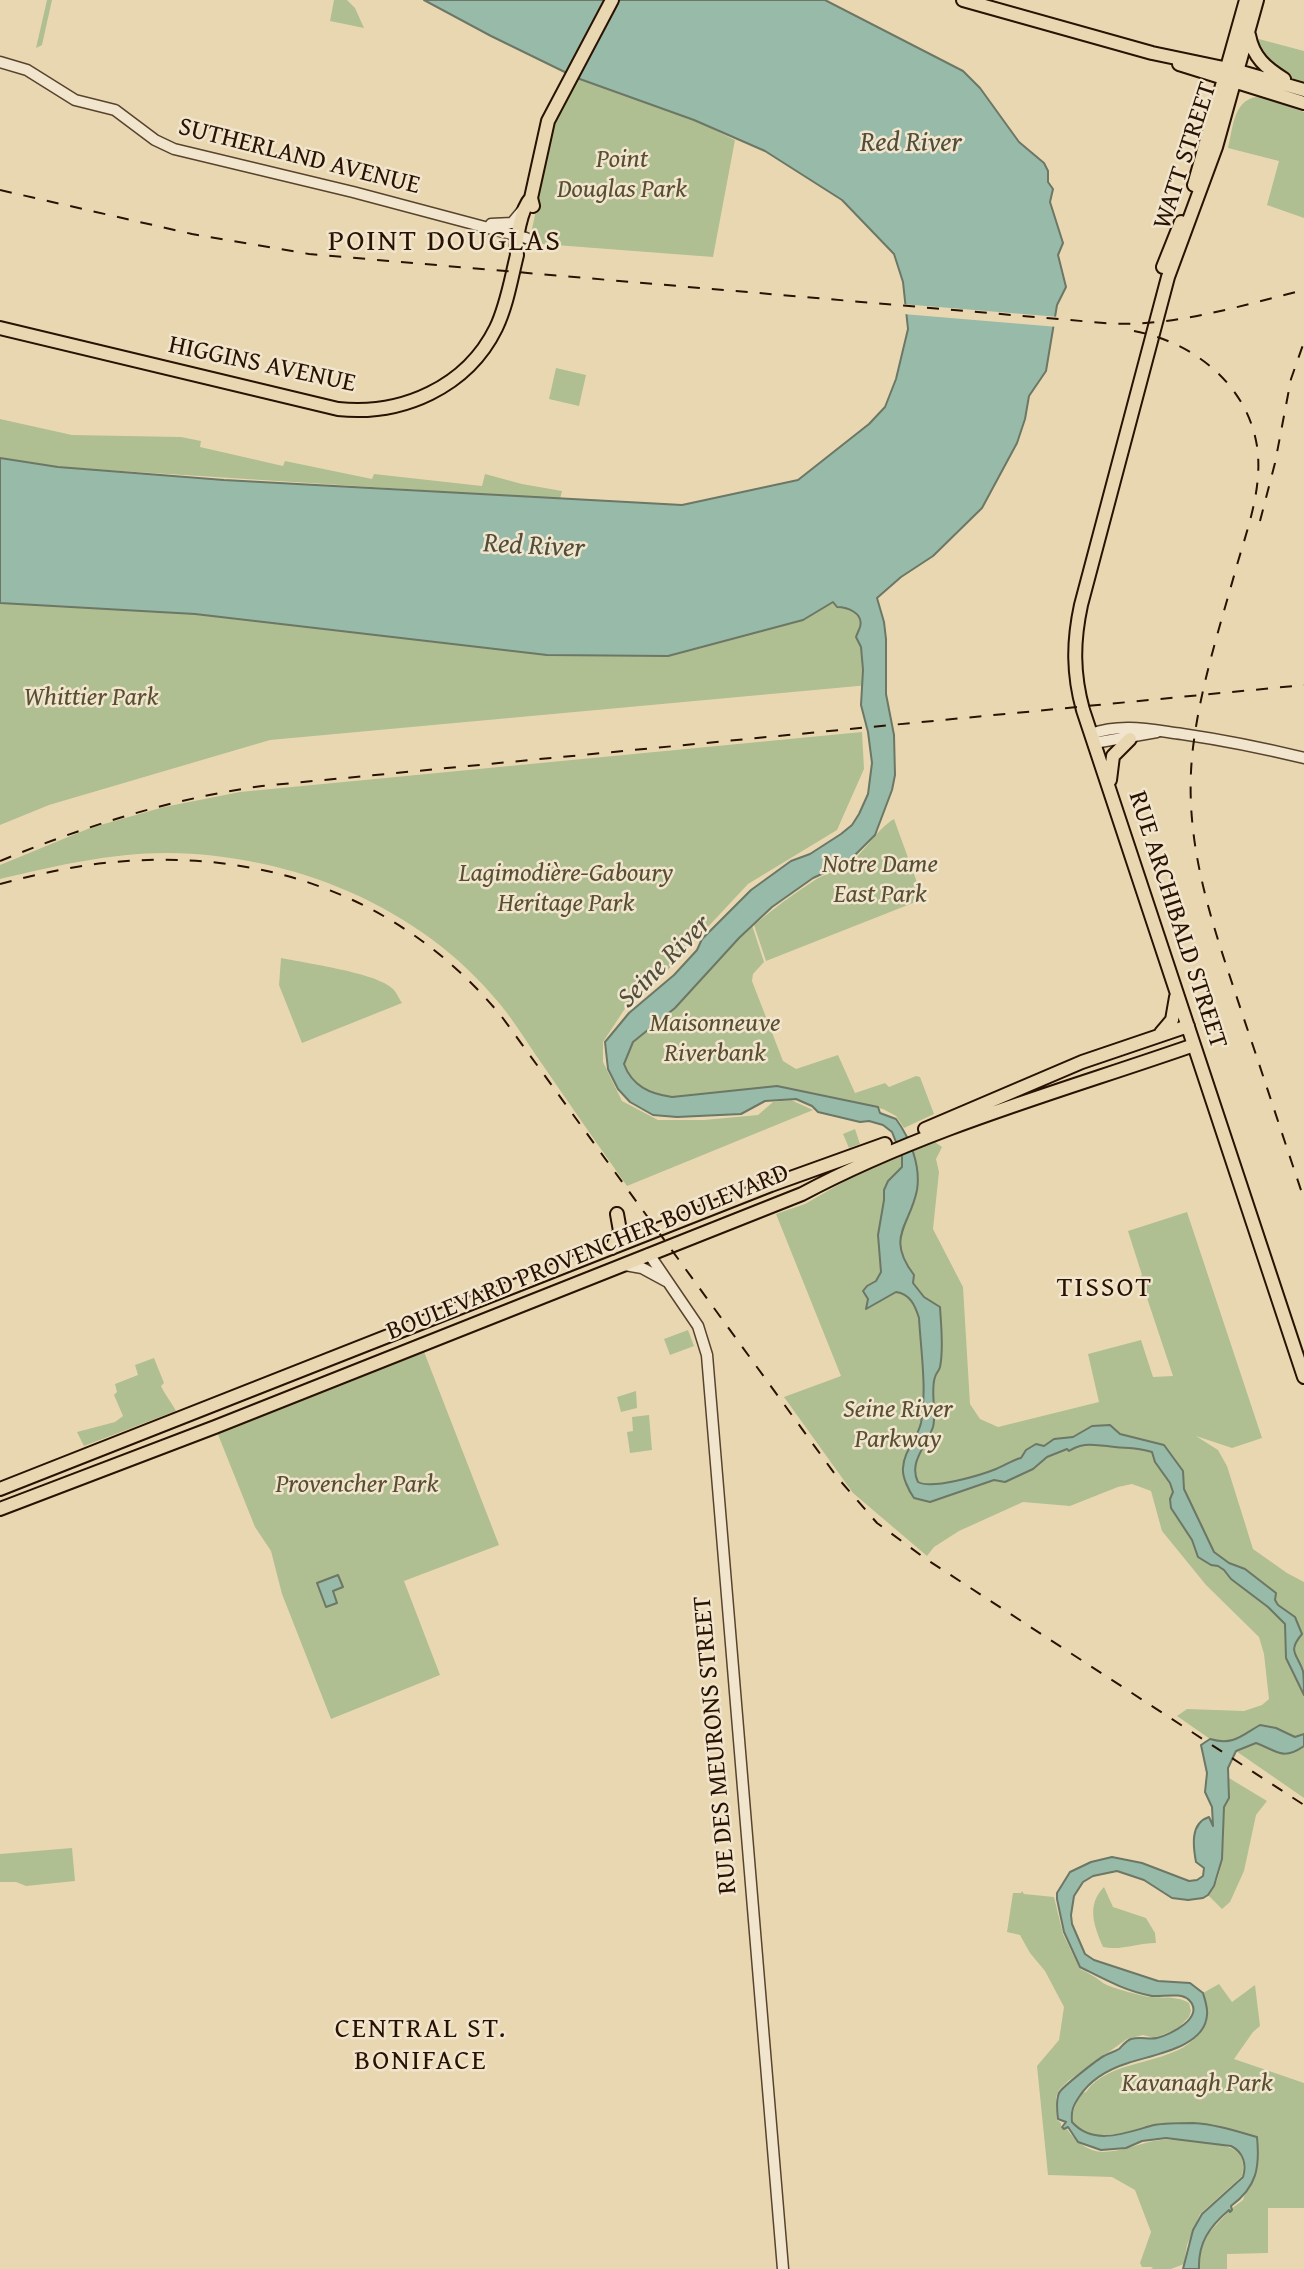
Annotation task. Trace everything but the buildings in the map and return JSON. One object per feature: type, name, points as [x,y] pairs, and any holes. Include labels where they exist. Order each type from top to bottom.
[{"type":"main road","name":"HIGGINS AVENUE","points":[[0,328],[329,407],[350,410],[382,409],[431,394],[450,382],[473,360],[499,322],[552,111],[612,0]]},
{"type":"main road","points":[[963,0],[1230,75],[1300,89]]},
{"type":"main road","name":"WATT STREET","points":[[1151,326],[1226,112],[1230,75],[1246,0]]},
{"type":"main road","name":"WATT STREET","points":[[1151,326],[1161,273],[1193,188],[1230,75],[1248,33],[1257,0]]},
{"type":"main road","points":[[1248,33],[1260,61],[1300,89]]},
{"type":"main road","points":[[1230,75],[1304,103]]},
{"type":"main road","points":[[1226,112],[1236,98],[1246,91],[1267,90]]},
{"type":"main road","name":"RUE ARCHIBALD STREET","points":[[1151,326],[1076,629],[1074,650],[1079,697],[1304,1377]]},
{"type":"main road","points":[[1109,787],[1112,759],[1119,747],[1130,738]]},
{"type":"main road","points":[[1158,1036],[1174,1016],[1177,988]]},
{"type":"main road","name":"BOULEVARD PROVENCHER BOULEVARD","points":[[928,1132],[1082,1062],[1188,1026]]},
{"type":"main road","name":"BOULEVARD PROVENCHER BOULEVARD","points":[[0,1489],[771,1185],[839,1167],[928,1132],[1194,1045]]},
{"type":"main road","points":[[1163,1056],[1188,1058],[1197,1064],[1206,1077]]},
{"type":"main road","name":"BOULEVARD PROVENCHER BOULEVARD","points":[[0,1509],[215,1427],[802,1194],[839,1167]]},
{"type":"main road","points":[[611,1248],[620,1231],[617,1214]]},
{"type":"main road","name":"RUE DES MEURONS STREET","points":[[636,1239],[649,1254]]},
{"type":"street","name":"SUTHERLAND AVENUE","points":[[0,62],[27,70],[75,100],[115,110],[155,140],[174,149],[522,237]]},
{"type":"street","name":"SUTHERLAND AVENUE","points":[[481,225],[512,223],[519,218],[528,202]]},
{"type":"street","points":[[1093,738],[1131,728],[1237,743],[1304,758]]},
{"type":"street","points":[[1093,738],[1130,738],[1161,731]]},
{"type":"street","name":"RUE DES MEURONS STREET","points":[[649,1254],[701,1331],[707,1355],[783,2269]]},
{"type":"street","points":[[618,1266],[642,1268],[672,1285]]},
{"type":"green space","points":[[47,0],[52,0],[42,45],[36,48]]},
{"type":"green space","points":[[334,0],[347,0],[355,8],[364,28],[330,21]]},
{"type":"green space","points":[[1255,38],[1304,51],[1304,83],[1287,76],[1274,66],[1263,54]]},
{"type":"green space","name":"Point Douglas Park","points":[[577,78],[694,120],[735,140],[713,257],[529,243],[556,117]]},
{"type":"green space","points":[[1262,96],[1304,112],[1304,218],[1267,205],[1279,161],[1228,148],[1240,107],[1252,98]]},
{"type":"green space","points":[[556,368],[586,375],[579,406],[549,399]]},
{"type":"green space","points":[[0,419],[72,435],[181,437],[201,441],[200,447],[283,466],[285,461],[372,479],[374,474],[482,486],[485,474],[562,491],[560,499],[58,467],[0,458]]},
{"type":"green space","name":"Whittier Park","points":[[861,601],[869,685],[270,740],[49,805],[0,825],[0,603],[195,614],[547,655],[668,656],[803,620],[834,602]]},
{"type":"green space","name":"Lagimodière-Gaboury Heritage Park","points":[[862,732],[864,769],[837,830],[748,884],[664,974],[628,1004],[603,1042],[603,1062],[622,1101],[658,1120],[704,1120],[758,1115],[773,1102],[791,1100],[813,1110],[627,1186],[499,1003],[467,969],[431,939],[392,913],[350,892],[306,875],[260,863],[167,853],[104,858],[0,879],[0,865],[90,828],[164,807],[240,792]]},
{"type":"green space","name":"Notre Dame East Park","points":[[894,819],[923,899],[766,961],[754,925],[807,885],[851,862]]},
{"type":"green space","name":"Maisonneuve Riverbank","points":[[751,922],[764,962],[753,974],[752,981],[783,1061],[796,1069],[838,1055],[855,1093],[885,1083],[889,1087],[916,1076],[920,1077],[934,1114],[904,1128],[896,1116],[883,1109],[776,1089],[677,1100],[643,1092],[625,1075],[624,1051]]},
{"type":"green space","points":[[281,958],[373,978],[393,989],[402,1003],[302,1043],[279,985]]},
{"type":"green space","points":[[855,1129],[860,1144],[849,1148],[843,1134]]},
{"type":"green space","name":"Seine River Parkway","points":[[935,1142],[942,1147],[936,1159],[939,1172],[933,1229],[963,1287],[970,1404],[980,1419],[998,1427],[1099,1402],[1088,1354],[1141,1340],[1153,1377],[1173,1376],[1140,1277],[1142,1275],[1128,1231],[1187,1212],[1262,1438],[1232,1448],[1196,1436],[1218,1450],[1227,1466],[1253,1549],[1304,1582],[1304,1798],[1236,1751],[1210,1739],[1177,1716],[1187,1709],[1244,1711],[1262,1705],[1269,1699],[1264,1654],[1259,1637],[1206,1585],[1162,1531],[1151,1491],[1132,1484],[1070,1506],[1023,1502],[959,1531],[934,1547],[927,1556],[853,1493],[784,1397],[841,1376],[776,1214],[805,1204],[864,1170]]},
{"type":"green space","points":[[688,1330],[694,1346],[670,1355],[664,1339]]},
{"type":"green space","name":"Provencher Park","points":[[421,1344],[499,1545],[404,1581],[440,1675],[331,1719],[282,1594],[271,1551],[255,1527],[215,1427]]},
{"type":"green space","points":[[154,1358],[164,1383],[161,1386],[176,1411],[84,1446],[77,1432],[115,1422],[123,1416],[114,1395],[117,1392],[115,1384],[138,1375],[135,1365]]},
{"type":"green space","points":[[636,1391],[637,1408],[621,1412],[617,1397]]},
{"type":"green space","points":[[649,1415],[652,1450],[630,1453],[627,1432],[633,1431],[632,1417]]},
{"type":"green space","points":[[1229,1778],[1267,1801],[1256,1815],[1244,1871],[1230,1902],[1222,1909],[1208,1895],[1220,1872]]},
{"type":"green space","points":[[72,1848],[75,1881],[26,1886],[16,1882],[0,1882],[0,1854]]},
{"type":"green space","points":[[1104,1887],[1113,1907],[1146,1918],[1155,1933],[1156,1943],[1103,1947],[1093,1908]]},
{"type":"green space","points":[[1022,1891],[1024,1894],[1054,1897],[1063,1934],[1080,1969],[1106,1985],[1121,1990],[1189,2003],[1189,2017],[1177,2029],[1154,2038],[1143,2035],[1127,2039],[1068,2081],[1056,2097],[1057,2120],[1061,2127],[1091,2150],[1110,2152],[1154,2141],[1177,2140],[1222,2145],[1239,2153],[1243,2163],[1242,2176],[1200,2214],[1187,2245],[1184,2264],[1171,2269],[1142,2267],[1140,2263],[1151,2232],[1135,2190],[1112,2177],[1048,2175],[1037,2066],[1059,2040],[1064,2007],[1045,1971],[1020,1935],[1007,1932],[1013,1893]]},
{"type":"green space","name":"Kavanagh Park","points":[[1219,1984],[1232,2002],[1255,1985],[1260,2026],[1234,2059],[1304,2083],[1304,2208],[1268,2208],[1268,2253],[1227,2254],[1227,2269],[1195,2269],[1203,2239],[1243,2200],[1258,2146],[1257,2137],[1220,2127],[1191,2123],[1126,2133],[1087,2133],[1075,2127],[1073,2114],[1082,2093],[1096,2081],[1109,2073],[1170,2054],[1194,2039],[1207,2021],[1203,1993]]},
{"type":"water","name":"Red River","points":[[424,0],[825,0],[963,71],[980,88],[1019,142],[1044,163],[1048,171],[1048,182],[1053,189],[1050,202],[1063,243],[1058,255],[1066,287],[1057,305],[1046,371],[1029,396],[1017,443],[982,508],[933,556],[901,577],[877,598],[886,639],[886,694],[894,735],[895,775],[875,835],[848,862],[813,878],[772,907],[739,938],[675,1008],[633,1042],[624,1064],[627,1072],[643,1088],[664,1096],[777,1086],[878,1107],[880,1113],[896,1119],[913,1153],[918,1181],[914,1202],[902,1232],[901,1251],[914,1275],[913,1283],[924,1297],[940,1307],[942,1345],[940,1368],[933,1389],[934,1421],[915,1468],[918,1482],[945,1483],[979,1475],[1021,1458],[1026,1450],[1036,1444],[1044,1446],[1054,1439],[1073,1437],[1092,1426],[1110,1425],[1120,1434],[1164,1445],[1183,1471],[1184,1489],[1214,1552],[1229,1563],[1245,1569],[1276,1593],[1275,1600],[1278,1605],[1295,1617],[1302,1634],[1294,1649],[1303,1671],[1304,1695],[1286,1658],[1285,1624],[1224,1570],[1198,1557],[1192,1540],[1171,1508],[1170,1499],[1173,1492],[1170,1483],[1155,1462],[1152,1452],[1134,1448],[1083,1445],[1047,1457],[1033,1469],[1005,1482],[994,1480],[930,1502],[914,1498],[905,1480],[903,1468],[919,1429],[923,1410],[919,1318],[911,1301],[896,1292],[866,1309],[868,1299],[863,1291],[876,1281],[881,1272],[878,1235],[884,1190],[888,1181],[902,1167],[902,1157],[892,1132],[883,1125],[869,1121],[860,1122],[818,1112],[812,1106],[796,1099],[765,1101],[741,1114],[677,1117],[653,1115],[630,1102],[618,1089],[608,1069],[605,1042],[629,1013],[674,975],[697,950],[702,939],[751,890],[791,861],[810,854],[841,834],[852,825],[859,814],[868,794],[872,763],[861,705],[863,670],[861,647],[856,637],[861,622],[857,615],[837,607],[833,602],[803,620],[668,656],[547,655],[195,614],[0,603],[0,458],[58,467],[224,480],[682,505],[798,480],[869,424],[885,407],[896,379],[908,329],[903,282],[894,254],[842,200],[765,151],[694,120],[577,78]]},
{"type":"water","points":[[338,1575],[343,1587],[333,1591],[337,1603],[326,1607],[317,1583]]},
{"type":"water","points":[[1260,1725],[1276,1728],[1295,1737],[1304,1734],[1304,1746],[1285,1754],[1256,1743],[1236,1751],[1228,1768],[1229,1798],[1224,1807],[1222,1859],[1214,1886],[1208,1895],[1188,1900],[1172,1898],[1144,1880],[1117,1871],[1093,1876],[1083,1882],[1074,1896],[1071,1915],[1085,1954],[1094,1960],[1158,1981],[1190,1983],[1203,1993],[1207,2012],[1204,2026],[1187,2043],[1121,2065],[1094,2080],[1075,2103],[1072,2122],[1081,2130],[1101,2136],[1122,2134],[1159,2124],[1193,2123],[1217,2126],[1257,2137],[1257,2167],[1251,2184],[1231,2206],[1232,2210],[1210,2229],[1200,2251],[1199,2269],[1183,2269],[1193,2230],[1202,2214],[1243,2177],[1244,2163],[1241,2155],[1231,2146],[1166,2138],[1142,2141],[1126,2148],[1101,2150],[1078,2142],[1068,2127],[1062,2127],[1066,2122],[1058,2119],[1057,2102],[1059,2093],[1100,2058],[1119,2049],[1131,2039],[1151,2039],[1170,2033],[1190,2019],[1193,2006],[1189,2000],[1177,1995],[1152,1996],[1133,1991],[1080,1967],[1064,1932],[1057,1893],[1070,1872],[1091,1862],[1112,1857],[1142,1863],[1189,1881],[1203,1876],[1204,1868],[1196,1862],[1194,1836],[1203,1820],[1209,1817],[1213,1826],[1212,1807],[1205,1792],[1207,1773],[1201,1745],[1210,1739],[1232,1740]]},
{"type":"pier","points":[[902,304],[1059,317],[1058,327],[903,314]]},
{"type":"railway","points":[[0,190],[192,234],[309,254],[1104,323],[1130,324],[1180,319],[1304,290]]},
{"type":"railway","points":[[1134,331],[1177,345],[1214,369],[1242,403],[1257,446],[1258,477],[1253,507],[1212,652],[1197,718],[1191,776],[1191,811],[1195,845],[1210,912],[1304,1199]]},
{"type":"railway","points":[[1260,521],[1275,463],[1291,379],[1304,342]]},
{"type":"railway","points":[[0,861],[128,815],[194,798],[262,786],[1304,685]]},
{"type":"railway","points":[[0,884],[104,863],[162,860],[218,863],[272,872],[324,888],[373,910],[419,939],[463,975],[502,1017],[837,1477],[877,1523],[926,1559],[1304,1805]]},
{"type":"district","name":"POINT DOUGLAS","points":[[445,242]]},
{"type":"district","name":"TISSOT","points":[[1105,1289]]},
{"type":"district","name":"CENTRAL ST. BONIFACE","points":[[421,2046]]},
{"type":"water label","name":"Seine River","points":[[665,962]]}]
